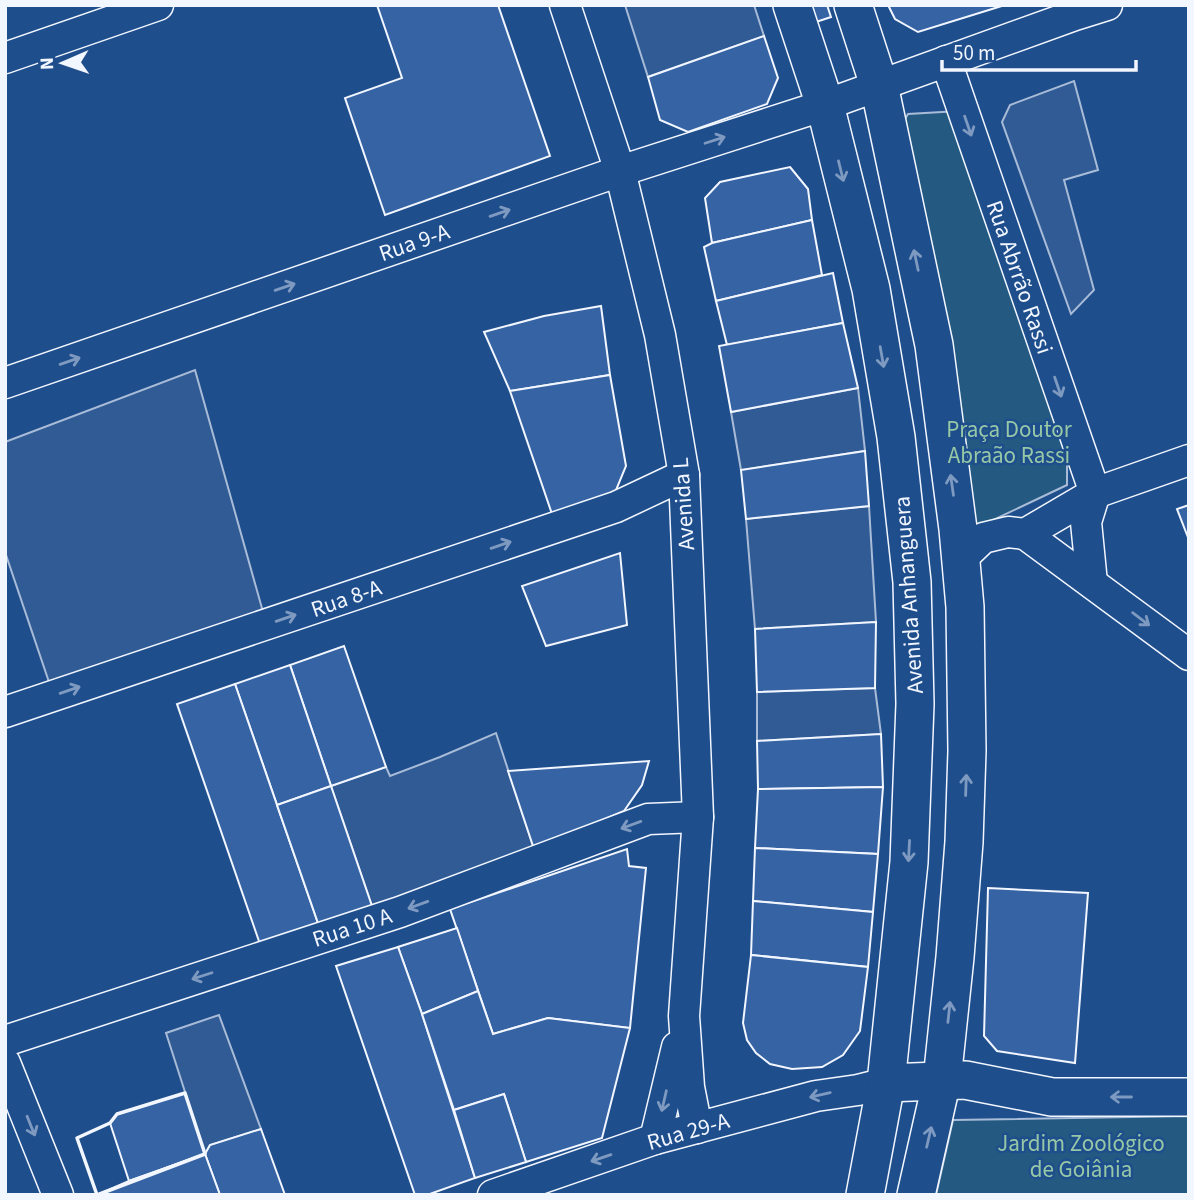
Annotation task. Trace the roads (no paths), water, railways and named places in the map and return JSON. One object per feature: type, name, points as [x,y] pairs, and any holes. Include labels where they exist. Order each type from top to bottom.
[{"type":"main road","name":"Avenida Anhanguera","points":[[792,5],[825,105],[871,289],[896,437],[912,582],[915,704],[909,862],[887,1083],[866,1195]]},
{"type":"main road","points":[[853,5],[879,86],[934,345],[967,542],[964,842],[942,1080],[916,1195]]},
{"type":"main road","points":[[887,1083],[965,1080],[1052,1097],[1189,1097]]},
{"type":"street","points":[[5,58],[158,5]]},
{"type":"street","name":"Avenida L","points":[[565,5],[620,171],[660,335],[684,475],[698,817],[684,1016],[689,1087],[697,1128]]},
{"type":"street","points":[[879,86],[1073,10],[1107,5]]},
{"type":"street","name":"Rua Abrrão Rassi","points":[[946,61],[1095,493]]},
{"type":"street","name":"Rua 9-A","points":[[5,383],[620,171],[879,86]]},
{"type":"street","points":[[1024,534],[1095,493],[1189,460]]},
{"type":"street","name":"Rua 8-A","points":[[5,712],[615,507],[684,475]]},
{"type":"street","points":[[1092,583],[1086,522],[1095,493]]},
{"type":"street","points":[[967,542],[1008,532],[1024,534],[1189,655]]},
{"type":"street","name":"Rua 10 A","points":[[5,1041],[400,912],[648,819],[698,817]]},
{"type":"street","name":"Avenida L","points":[[655,1139],[684,1016]]},
{"type":"street","points":[[5,1063],[58,1195]]},
{"type":"street","name":"Rua 29-A","points":[[493,1195],[655,1139],[816,1096],[887,1083]]},
{"type":"park label","name":"Praça Doutor Abraão Rassi","points":[[1009,442]]},
{"type":"park label","name":"Jardim Zoológico de Goiânia","points":[[1081,1156]]}]
